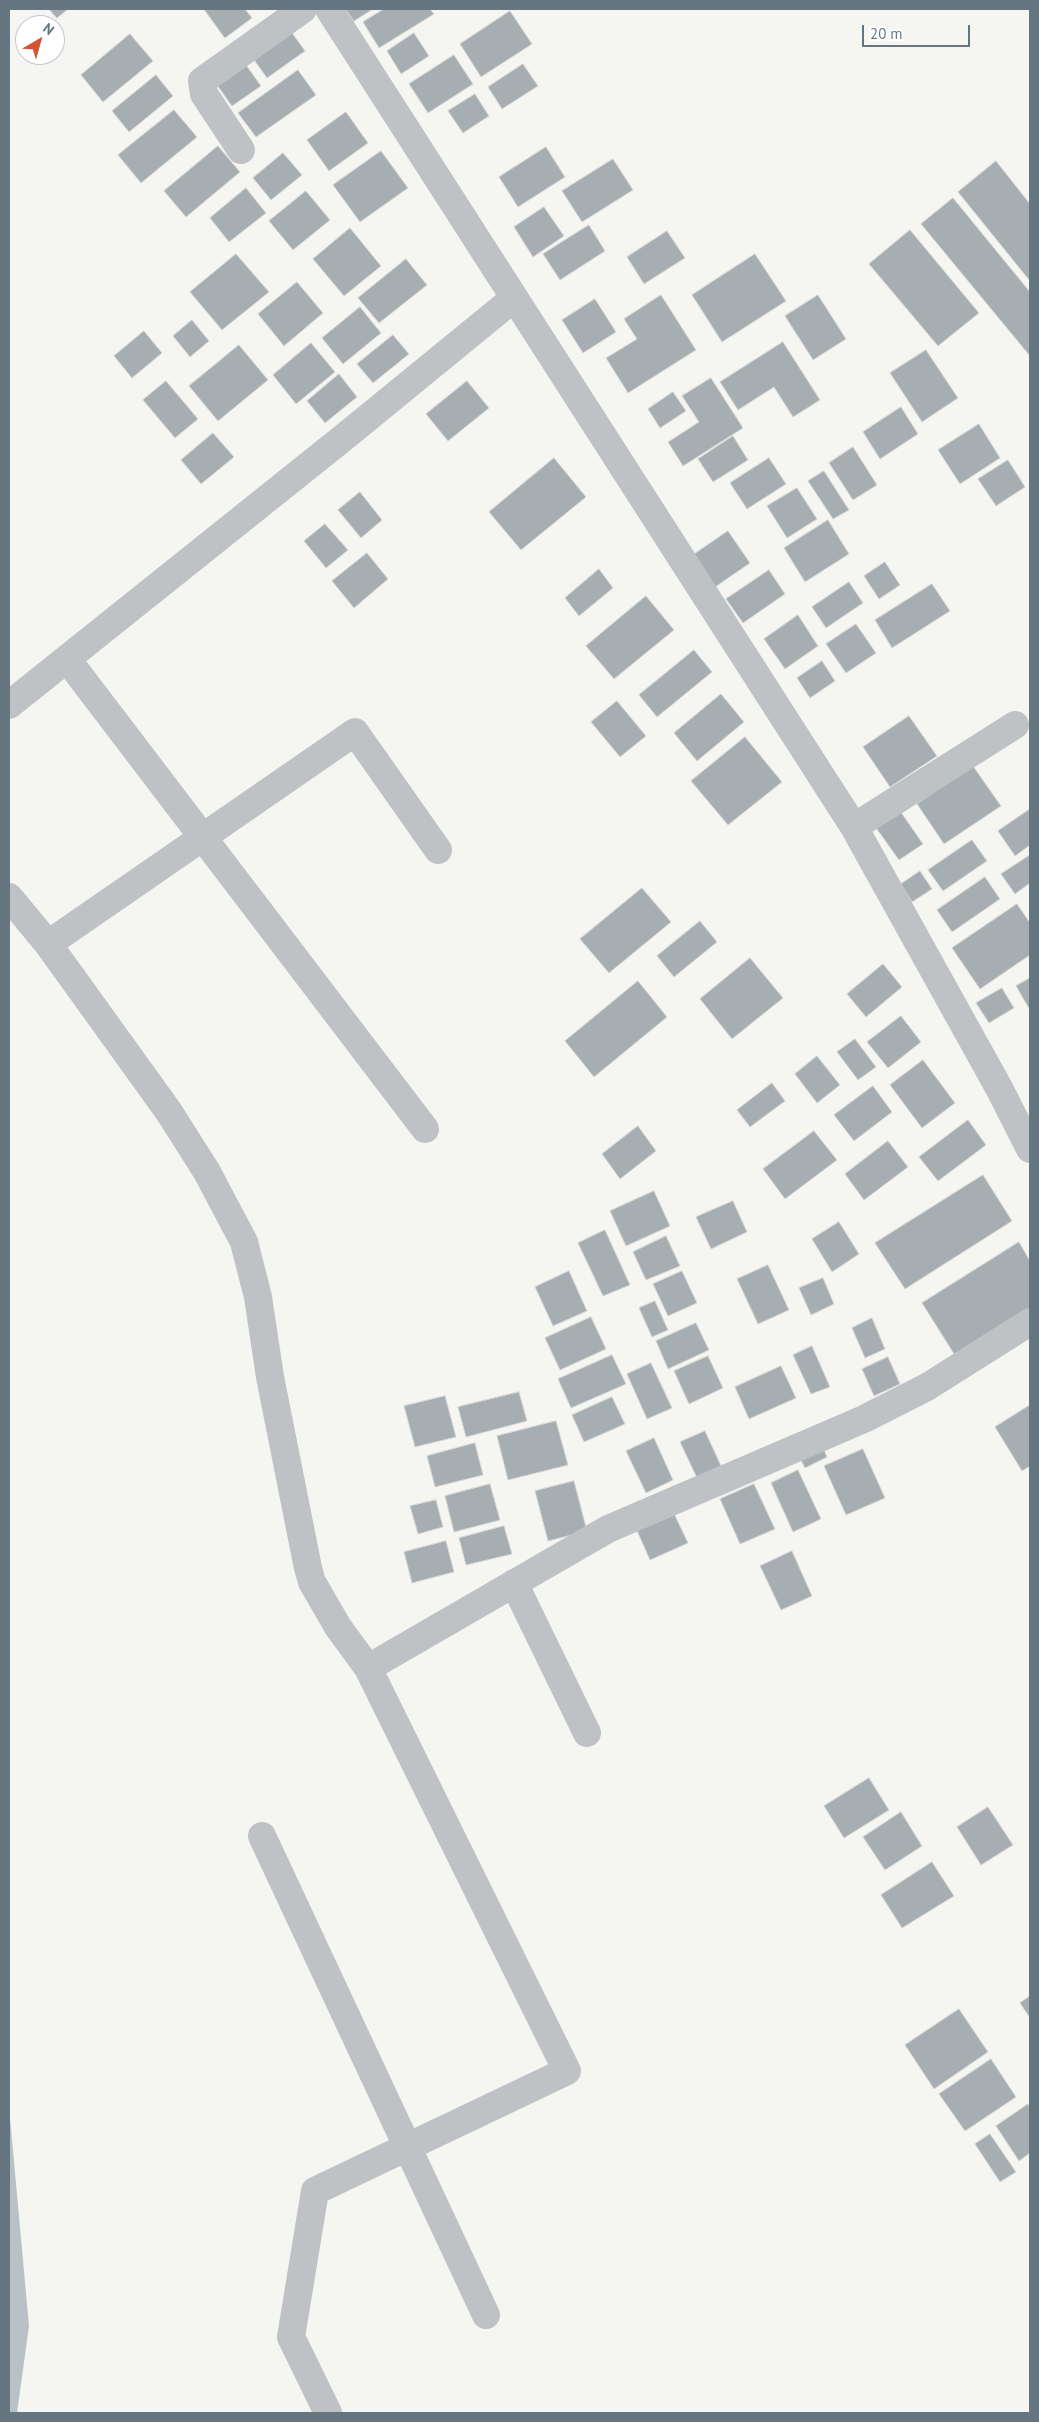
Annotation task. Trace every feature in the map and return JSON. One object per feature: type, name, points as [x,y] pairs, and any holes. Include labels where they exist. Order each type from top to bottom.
[{"type":"street","points":[[241,150],[204,94],[202,81],[302,9]]},
{"type":"street","points":[[329,9],[513,299],[854,827],[999,1088],[1030,1149]]},
{"type":"street","points":[[9,705],[351,432],[513,299]]},
{"type":"street","points":[[67,659],[425,1128]]},
{"type":"street","points":[[854,827],[1015,725]]},
{"type":"street","points":[[48,944],[355,732],[438,850]]},
{"type":"street","points":[[9,897],[48,944],[169,1112],[207,1172],[244,1242],[258,1297],[270,1377],[308,1568],[320,1597],[338,1627],[368,1668],[567,2071],[315,2191],[291,2337],[328,2413]]},
{"type":"street","points":[[368,1668],[608,1529],[864,1419],[926,1387],[1030,1322]]},
{"type":"street","points":[[514,1583],[587,1732]]},
{"type":"street","points":[[262,1836],[486,2315]]},
{"type":"shaded area","points":[[9,2107],[29,2326],[17,2413],[9,2413]]},
{"type":"building","points":[[49,9],[68,9],[61,15],[54,15]]},
{"type":"building","points":[[204,9],[245,9],[252,18],[225,38]]},
{"type":"building","points":[[346,9],[373,9],[354,21]]},
{"type":"building","points":[[384,9],[430,9],[434,14],[379,48],[363,22]]},
{"type":"building","points":[[510,11],[532,44],[481,77],[460,44]]},
{"type":"building","points":[[285,23],[305,51],[267,78],[247,50]]},
{"type":"building","points":[[414,33],[429,56],[401,74],[387,51]]},
{"type":"building","points":[[130,34],[153,61],[103,102],[81,75]]},
{"type":"building","points":[[454,55],[473,84],[428,113],[409,84]]},
{"type":"building","points":[[523,64],[538,86],[502,109],[488,87]]},
{"type":"building","points":[[246,65],[261,86],[232,106],[217,85]]},
{"type":"building","points":[[298,70],[316,95],[256,137],[238,113]]},
{"type":"building","points":[[156,75],[173,96],[129,132],[112,111]]},
{"type":"building","points":[[475,94],[489,116],[463,133],[448,111]]},
{"type":"building","points":[[174,110],[197,137],[141,183],[118,155]]},
{"type":"building","points":[[346,112],[368,143],[329,171],[307,140]]},
{"type":"building","points":[[218,146],[240,172],[186,217],[164,191]]},
{"type":"building","points":[[546,147],[565,177],[518,207],[499,177]]},
{"type":"building","points":[[381,151],[408,188],[360,222],[333,185]]},
{"type":"building","points":[[283,153],[302,175],[271,200],[253,178]]},
{"type":"building","points":[[613,159],[633,190],[582,222],[562,191]]},
{"type":"building","points":[[996,161],[1030,204],[1030,281],[958,192]]},
{"type":"building","points":[[246,188],[266,213],[229,242],[210,218]]},
{"type":"building","points":[[306,191],[330,220],[293,250],[269,221]]},
{"type":"building","points":[[953,198],[1030,292],[1030,356],[921,224]]},
{"type":"building","points":[[544,207],[564,236],[533,257],[514,227]]},
{"type":"building","points":[[589,225],[605,251],[560,280],[543,254]]},
{"type":"building","points":[[350,228],[381,266],[344,296],[313,259]]},
{"type":"building","points":[[910,230],[979,313],[938,346],[869,264]]},
{"type":"building","points":[[667,231],[685,258],[644,284],[627,257]]},
{"type":"building","points":[[236,254],[269,292],[222,330],[190,292]]},
{"type":"building","points":[[755,254],[786,301],[722,342],[692,295]]},
{"type":"building","points":[[406,259],[427,285],[379,323],[358,298]]},
{"type":"building","points":[[297,282],[323,313],[284,346],[258,314]]},
{"type":"building","points":[[661,295],[696,350],[628,393],[606,358],[637,339],[624,319]]},
{"type":"building","points":[[818,295],[846,339],[813,360],[785,316]]},
{"type":"building","points":[[595,299],[616,332],[583,353],[562,320]]},
{"type":"building","points":[[360,307],[381,333],[343,364],[322,338]]},
{"type":"building","points":[[192,320],[209,341],[190,357],[173,336]]},
{"type":"building","points":[[144,331],[162,353],[132,378],[114,356]]},
{"type":"building","points":[[393,335],[409,354],[373,383],[357,364]]},
{"type":"building","points":[[783,342],[820,400],[793,417],[774,387],[738,410],[720,382]]},
{"type":"building","points":[[311,343],[335,372],[296,404],[273,375]]},
{"type":"building","points":[[239,345],[268,380],[218,421],[189,386]]},
{"type":"building","points":[[926,350],[958,398],[922,422],[890,373]]},
{"type":"building","points":[[339,374],[357,397],[325,423],[307,401]]},
{"type":"building","points":[[711,378],[743,428],[683,466],[668,442],[699,422],[682,396]]},
{"type":"building","points":[[166,381],[198,419],[175,438],[143,400]]},
{"type":"building","points":[[467,381],[489,408],[448,441],[426,414]]},
{"type":"building","points":[[673,392],[686,411],[660,428],[648,409]]},
{"type":"building","points":[[901,407],[918,434],[880,459],[863,432]]},
{"type":"building","points":[[979,424],[1000,458],[960,484],[938,450]]},
{"type":"building","points":[[213,433],[234,457],[201,484],[181,460]]},
{"type":"building","points":[[733,436],[748,460],[713,482],[698,459]]},
{"type":"building","points":[[853,447],[877,485],[853,500],[829,463]]},
{"type":"building","points":[[554,458],[586,497],[521,550],[489,512]]},
{"type":"building","points":[[769,458],[786,484],[747,509],[730,483]]},
{"type":"building","points":[[1008,460],[1025,487],[996,506],[978,479]]},
{"type":"building","points":[[824,471],[849,510],[833,519],[808,481]]},
{"type":"building","points":[[797,488],[817,519],[787,538],[767,506]]},
{"type":"building","points":[[360,492],[382,520],[361,538],[338,510]]},
{"type":"building","points":[[828,520],[849,554],[805,582],[784,548]]},
{"type":"building","points":[[325,524],[348,550],[326,568],[304,541]]},
{"type":"building","points":[[728,531],[750,563],[715,587],[693,555]]},
{"type":"building","points":[[367,553],[388,579],[354,608],[332,581]]},
{"type":"building","points":[[885,562],[900,585],[879,599],[864,576]]},
{"type":"building","points":[[599,569],[613,588],[579,616],[565,598]]},
{"type":"building","points":[[769,570],[785,594],[743,623],[726,599]]},
{"type":"building","points":[[849,582],[863,603],[826,628],[812,607]]},
{"type":"building","points":[[932,584],[950,611],[892,648],[875,620]]},
{"type":"building","points":[[646,596],[674,630],[614,679],[586,646]]},
{"type":"building","points":[[798,615],[818,646],[785,669],[764,639]]},
{"type":"building","points":[[856,624],[876,653],[846,673],[826,644]]},
{"type":"building","points":[[694,650],[712,672],[657,717],[639,695]]},
{"type":"building","points":[[822,661],[835,681],[810,698],[797,678]]},
{"type":"building","points":[[721,694],[744,722],[697,761],[674,733]]},
{"type":"building","points":[[617,701],[646,736],[620,757],[591,722]]},
{"type":"building","points":[[909,716],[937,756],[890,787],[863,747]]},
{"type":"building","points":[[745,737],[782,782],[728,825],[691,781]]},
{"type":"building","points":[[973,766],[1001,806],[944,844],[917,804]]},
{"type":"building","points":[[898,808],[923,844],[899,860],[874,825]]},
{"type":"building","points":[[1030,809],[1030,845],[1015,856],[998,831]]},
{"type":"building","points":[[972,840],[987,861],[943,891],[928,870]]},
{"type":"building","points":[[1030,855],[1030,883],[1015,894],[1001,874]]},
{"type":"building","points":[[920,871],[932,889],[912,902],[901,884]]},
{"type":"building","points":[[985,877],[1000,899],[952,932],[937,910]]},
{"type":"building","points":[[642,888],[671,922],[609,973],[580,939]]},
{"type":"building","points":[[1017,904],[1030,923],[1030,955],[980,989],[952,948]]},
{"type":"building","points":[[700,921],[717,942],[674,977],[657,956]]},
{"type":"building","points":[[750,958],[783,998],[732,1039],[700,999]]},
{"type":"building","points":[[883,964],[902,987],[866,1017],[847,994]]},
{"type":"building","points":[[1030,978],[1030,1010],[1016,986]]},
{"type":"building","points":[[638,981],[667,1017],[594,1077],[565,1041]]},
{"type":"building","points":[[1002,988],[1014,1008],[989,1023],[976,1003]]},
{"type":"building","points":[[901,1016],[921,1042],[888,1068],[867,1042]]},
{"type":"building","points":[[855,1039],[876,1067],[858,1080],[837,1052]]},
{"type":"building","points":[[817,1056],[840,1085],[817,1103],[795,1074]]},
{"type":"building","points":[[923,1060],[955,1103],[922,1128],[890,1085]]},
{"type":"building","points":[[772,1083],[785,1101],[750,1127],[737,1110]]},
{"type":"building","points":[[873,1086],[892,1112],[854,1141],[834,1115]]},
{"type":"building","points":[[968,1120],[986,1145],[938,1181],[919,1157]]},
{"type":"building","points":[[638,1126],[656,1151],[620,1179],[602,1154]]},
{"type":"building","points":[[814,1131],[837,1160],[785,1199],[763,1169]]},
{"type":"building","points":[[888,1141],[908,1167],[864,1200],[845,1174]]},
{"type":"building","points":[[983,1175],[1012,1221],[905,1289],[875,1243]]},
{"type":"building","points":[[654,1191],[670,1226],[626,1246],[610,1211]]},
{"type":"building","points":[[733,1201],[747,1232],[711,1249],[696,1217]]},
{"type":"building","points":[[839,1222],[859,1254],[832,1272],[812,1239]]},
{"type":"building","points":[[605,1230],[630,1285],[603,1296],[578,1243]]},
{"type":"building","points":[[666,1236],[680,1266],[646,1280],[633,1252]]},
{"type":"building","points":[[1019,1242],[1030,1261],[1030,1310],[956,1357],[922,1303]]},
{"type":"building","points":[[768,1265],[789,1310],[758,1324],[737,1279]]},
{"type":"building","points":[[569,1271],[587,1311],[553,1326],[535,1287]]},
{"type":"building","points":[[682,1271],[697,1303],[668,1316],[653,1284]]},
{"type":"building","points":[[823,1278],[834,1304],[811,1315],[799,1288]]},
{"type":"building","points":[[655,1301],[668,1330],[652,1337],[639,1308]]},
{"type":"building","points":[[591,1317],[606,1349],[560,1370],[545,1338]]},
{"type":"building","points":[[872,1318],[885,1349],[865,1358],[852,1328]]},
{"type":"building","points":[[696,1323],[709,1350],[668,1369],[656,1341]]},
{"type":"building","points":[[812,1346],[830,1387],[811,1394],[793,1355]]},
{"type":"building","points":[[612,1355],[626,1384],[571,1408],[558,1379]]},
{"type":"building","points":[[708,1356],[723,1388],[689,1404],[674,1371]]},
{"type":"building","points":[[888,1357],[900,1384],[874,1396],[862,1369]]},
{"type":"building","points":[[651,1363],[672,1408],[647,1419],[627,1374]]},
{"type":"building","points":[[781,1366],[796,1398],[749,1419],[735,1387]]},
{"type":"building","points":[[519,1392],[527,1421],[466,1437],[458,1407]]},
{"type":"building","points":[[445,1396],[456,1437],[415,1447],[404,1406]]},
{"type":"building","points":[[612,1397],[625,1424],[584,1442],[572,1415]]},
{"type":"building","points":[[1030,1405],[1030,1466],[1022,1471],[995,1427]]},
{"type":"building","points":[[556,1421],[568,1465],[508,1480],[497,1436]]},
{"type":"building","points":[[705,1431],[721,1466],[697,1478],[680,1442]]},
{"type":"building","points":[[654,1438],[673,1480],[646,1493],[626,1451]]},
{"type":"building","points":[[820,1440],[827,1457],[805,1468],[796,1450]]},
{"type":"building","points":[[475,1443],[483,1475],[435,1487],[427,1456]]},
{"type":"building","points":[[863,1449],[885,1498],[846,1515],[824,1466]]},
{"type":"building","points":[[798,1470],[821,1519],[793,1532],[771,1483]]},
{"type":"building","points":[[574,1481],[587,1531],[548,1541],[535,1491]]},
{"type":"building","points":[[490,1484],[500,1520],[454,1532],[445,1496]]},
{"type":"building","points":[[754,1484],[775,1529],[740,1544],[720,1499]]},
{"type":"building","points":[[436,1500],[443,1527],[418,1534],[410,1506]]},
{"type":"building","points":[[672,1509],[688,1543],[650,1560],[635,1526]]},
{"type":"building","points":[[504,1526],[512,1554],[466,1565],[459,1538]]},
{"type":"building","points":[[446,1541],[454,1572],[412,1583],[404,1552]]},
{"type":"building","points":[[792,1551],[812,1596],[781,1610],[760,1566]]},
{"type":"building","points":[[869,1778],[889,1810],[844,1838],[824,1806]]},
{"type":"building","points":[[988,1807],[1013,1845],[981,1865],[957,1827]]},
{"type":"building","points":[[901,1812],[922,1846],[885,1870],[863,1837]]},
{"type":"building","points":[[932,1862],[954,1896],[902,1928],[881,1895]]},
{"type":"building","points":[[1030,1996],[1030,2018],[1020,2003]]},
{"type":"building","points":[[959,2009],[988,2052],[934,2089],[905,2045]]},
{"type":"building","points":[[991,2059],[1016,2097],[965,2131],[939,2094]]},
{"type":"building","points":[[1028,2104],[1030,2109],[1030,2153],[1019,2161],[996,2126]]},
{"type":"building","points":[[990,2134],[1016,2172],[1000,2182],[975,2144]]}]
